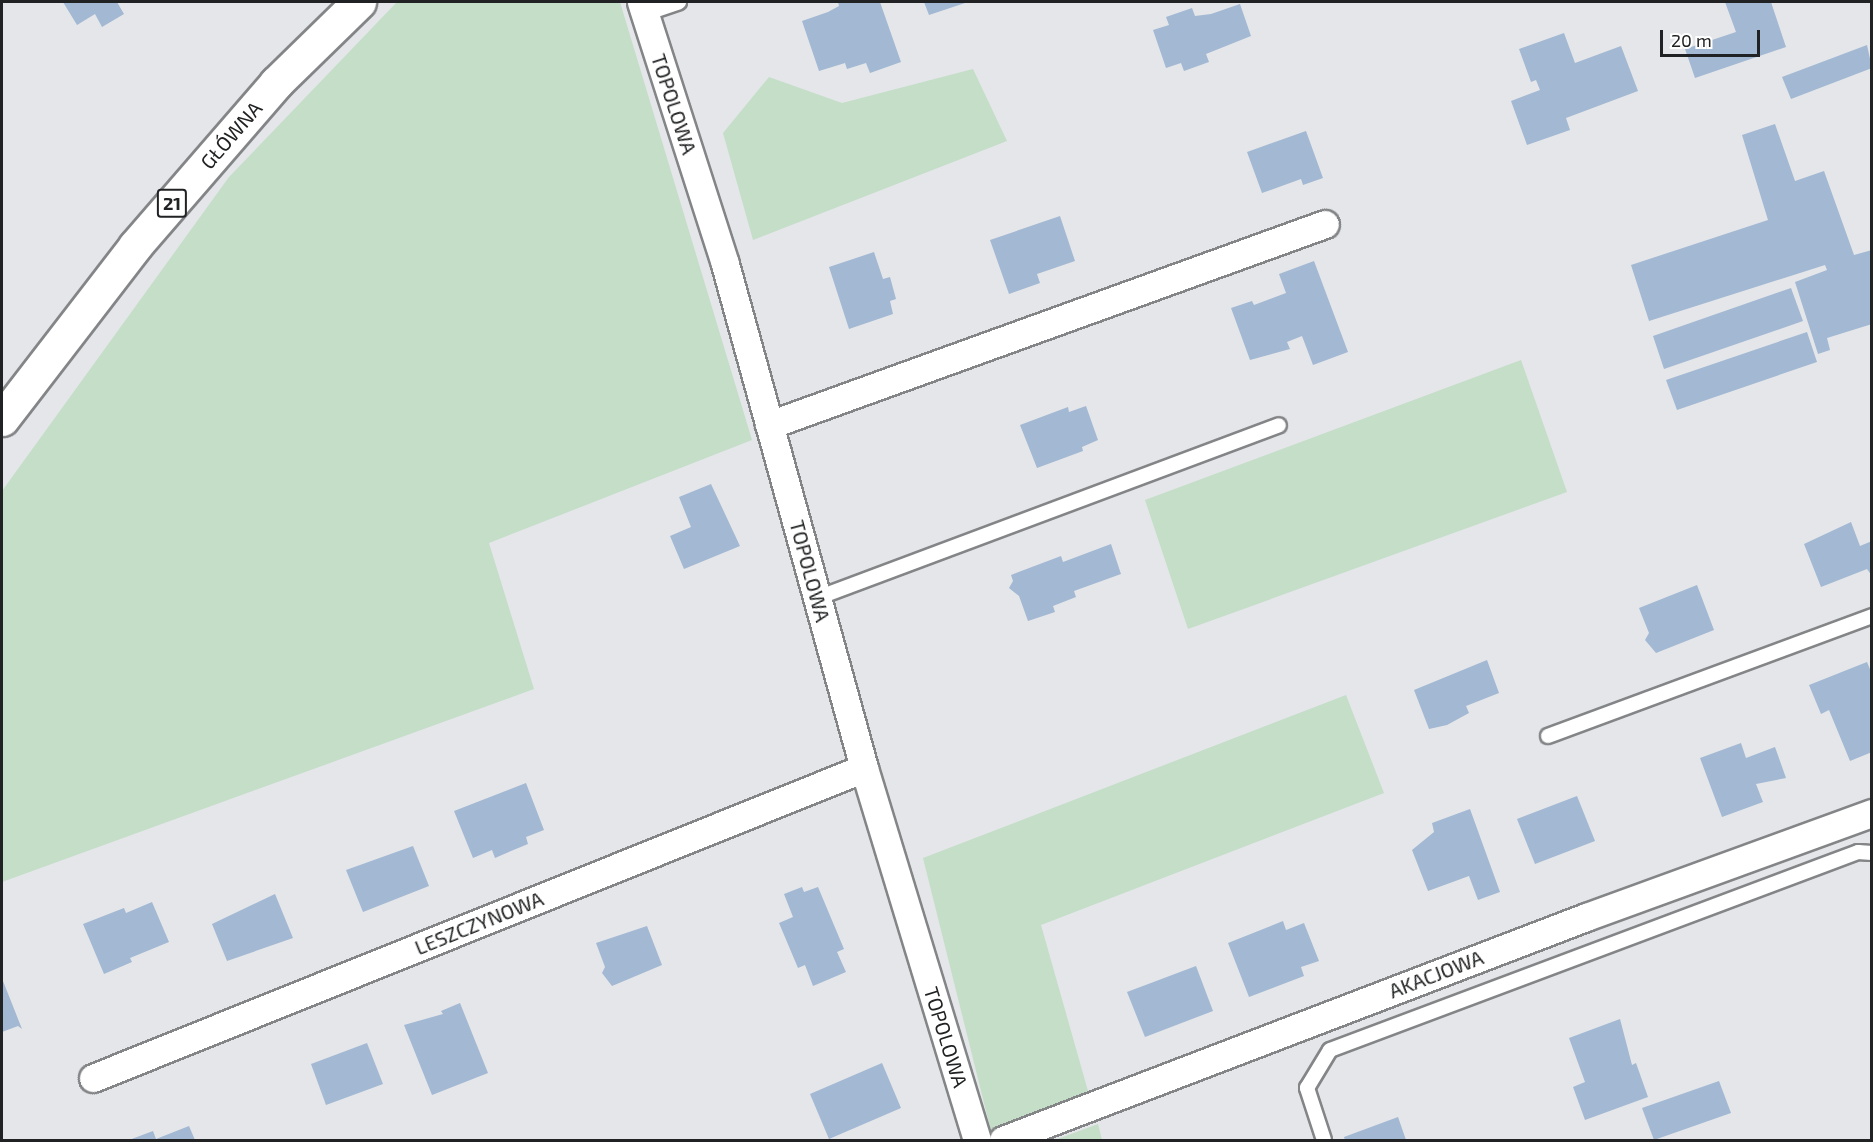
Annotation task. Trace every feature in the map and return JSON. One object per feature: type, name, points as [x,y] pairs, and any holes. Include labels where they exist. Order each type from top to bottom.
[{"type":"main road","name":"GŁÓWNA","points":[[2,419],[135,246],[276,83],[359,2]]},
{"type":"street","name":"TOPOLOWA","points":[[643,8],[725,264],[864,768],[977,1140]]},
{"type":"street","points":[[769,424],[1325,224]]},
{"type":"street","name":"LESZCZYNOWA","points":[[93,1078],[864,768]]},
{"type":"street","name":"AKACJOWA","points":[[1003,1140],[1586,917],[1872,813]]},
{"type":"lane","points":[[643,8],[680,2]]},
{"type":"lane","points":[[817,598],[1279,425]]},
{"type":"lane","points":[[1548,736],[1872,616]]},
{"type":"lane","points":[[1324,1140],[1307,1088],[1330,1050],[1858,852],[1872,853]]},
{"type":"green space","points":[[397,2],[620,2],[752,440],[489,543],[534,689],[2,882],[2,491],[229,177]]},
{"type":"green space","points":[[973,69],[1007,141],[753,240],[723,133],[769,77],[842,103]]},
{"type":"green space","points":[[1521,360],[1567,492],[1188,629],[1145,500]]},
{"type":"green space","points":[[1346,695],[1384,793],[1041,925],[1088,1091],[991,1131],[923,858]]},
{"type":"green space","points":[[1098,1124],[1102,1140],[1055,1140]]},
{"type":"building","points":[[63,2],[117,2],[124,14],[102,27],[95,14],[77,25]]},
{"type":"building","points":[[838,2],[880,2],[901,62],[870,73],[866,63],[847,69],[845,63],[819,71],[802,21],[828,12],[839,6]]},
{"type":"building","points":[[924,2],[968,2],[929,15]]},
{"type":"building","points":[[1725,2],[1771,2],[1786,47],[1695,78],[1685,49],[1736,32]]},
{"type":"building","points":[[1240,4],[1251,36],[1206,54],[1209,62],[1184,71],[1181,63],[1166,68],[1153,30],[1169,25],[1166,17],[1192,8],[1195,16],[1211,14]]},
{"type":"building","points":[[1564,33],[1575,63],[1621,46],[1638,91],[1566,118],[1570,130],[1527,145],[1511,101],[1540,90],[1536,80],[1531,82],[1519,49]]},
{"type":"building","points":[[1867,45],[1872,68],[1791,99],[1782,77]]},
{"type":"building","points":[[1775,124],[1795,181],[1824,171],[1854,255],[1872,250],[1872,324],[1827,338],[1830,350],[1818,354],[1795,282],[1827,270],[1825,265],[1649,321],[1631,265],[1768,220],[1742,135]]},
{"type":"building","points":[[1306,131],[1323,178],[1303,185],[1301,179],[1262,193],[1247,152]]},
{"type":"building","points":[[1060,216],[1075,261],[1037,274],[1040,283],[1009,294],[990,240]]},
{"type":"building","points":[[874,252],[883,279],[890,277],[896,299],[890,301],[893,314],[849,329],[829,267]]},
{"type":"building","points":[[1314,261],[1348,352],[1313,365],[1302,336],[1287,342],[1290,349],[1250,360],[1231,308],[1252,301],[1254,305],[1286,293],[1279,274]]},
{"type":"building","points":[[1791,288],[1803,321],[1664,369],[1653,336]]},
{"type":"building","points":[[1807,332],[1817,362],[1677,410],[1666,380]]},
{"type":"building","points":[[1086,406],[1098,440],[1082,447],[1083,451],[1037,468],[1020,425],[1068,407],[1069,412]]},
{"type":"building","points":[[711,484],[740,546],[684,569],[670,536],[691,527],[679,497]]},
{"type":"building","points":[[1851,522],[1860,546],[1872,541],[1872,576],[1867,569],[1821,587],[1804,544]]},
{"type":"building","points":[[1111,544],[1121,574],[1074,591],[1076,597],[1053,606],[1055,612],[1028,621],[1019,596],[1009,588],[1013,581],[1011,575],[1061,556],[1063,562]]},
{"type":"building","points":[[1697,585],[1714,630],[1656,653],[1645,640],[1649,633],[1639,608]]},
{"type":"building","points":[[1487,660],[1499,693],[1466,706],[1469,713],[1447,725],[1429,729],[1414,690]]},
{"type":"building","points":[[1867,662],[1872,674],[1872,752],[1850,761],[1829,710],[1821,714],[1809,685]]},
{"type":"building","points":[[1741,743],[1746,758],[1775,747],[1786,778],[1756,784],[1763,802],[1722,817],[1700,758]]},
{"type":"building","points":[[526,783],[544,830],[526,837],[528,844],[495,858],[492,850],[473,858],[454,811]]},
{"type":"building","points":[[1577,796],[1595,841],[1535,864],[1517,819]]},
{"type":"building","points":[[1470,809],[1500,892],[1478,900],[1469,876],[1428,891],[1412,850],[1434,832],[1432,823]]},
{"type":"building","points":[[413,846],[429,886],[363,912],[346,870]]},
{"type":"building","points":[[802,887],[804,892],[818,887],[844,949],[837,952],[846,972],[813,986],[805,965],[798,968],[779,923],[793,917],[784,894]]},
{"type":"building","points":[[275,894],[293,938],[227,961],[212,924]]},
{"type":"building","points":[[152,902],[169,942],[130,958],[132,962],[104,974],[83,924],[124,908],[126,913]]},
{"type":"building","points":[[1283,921],[1286,930],[1304,923],[1319,961],[1301,967],[1304,976],[1249,997],[1228,943]]},
{"type":"building","points":[[647,926],[662,965],[612,986],[602,973],[605,967],[596,943]]},
{"type":"building","points":[[1196,966],[1213,1011],[1145,1037],[1127,992]]},
{"type":"building","points":[[3,981],[22,1029],[18,1026],[2,1032]]},
{"type":"building","points":[[460,1003],[488,1073],[432,1095],[404,1025],[443,1014],[441,1011]]},
{"type":"building","points":[[1620,1019],[1632,1065],[1636,1063],[1648,1097],[1585,1120],[1573,1087],[1585,1082],[1569,1038]]},
{"type":"building","points":[[367,1043],[383,1084],[326,1105],[311,1064]]},
{"type":"building","points":[[882,1063],[901,1108],[829,1139],[810,1094]]},
{"type":"building","points":[[1719,1081],[1731,1113],[1654,1140],[1642,1108]]},
{"type":"building","points":[[1398,1117],[1406,1140],[1345,1140],[1344,1137]]},
{"type":"building","points":[[189,1126],[195,1140],[129,1140],[153,1131],[156,1139]]}]
